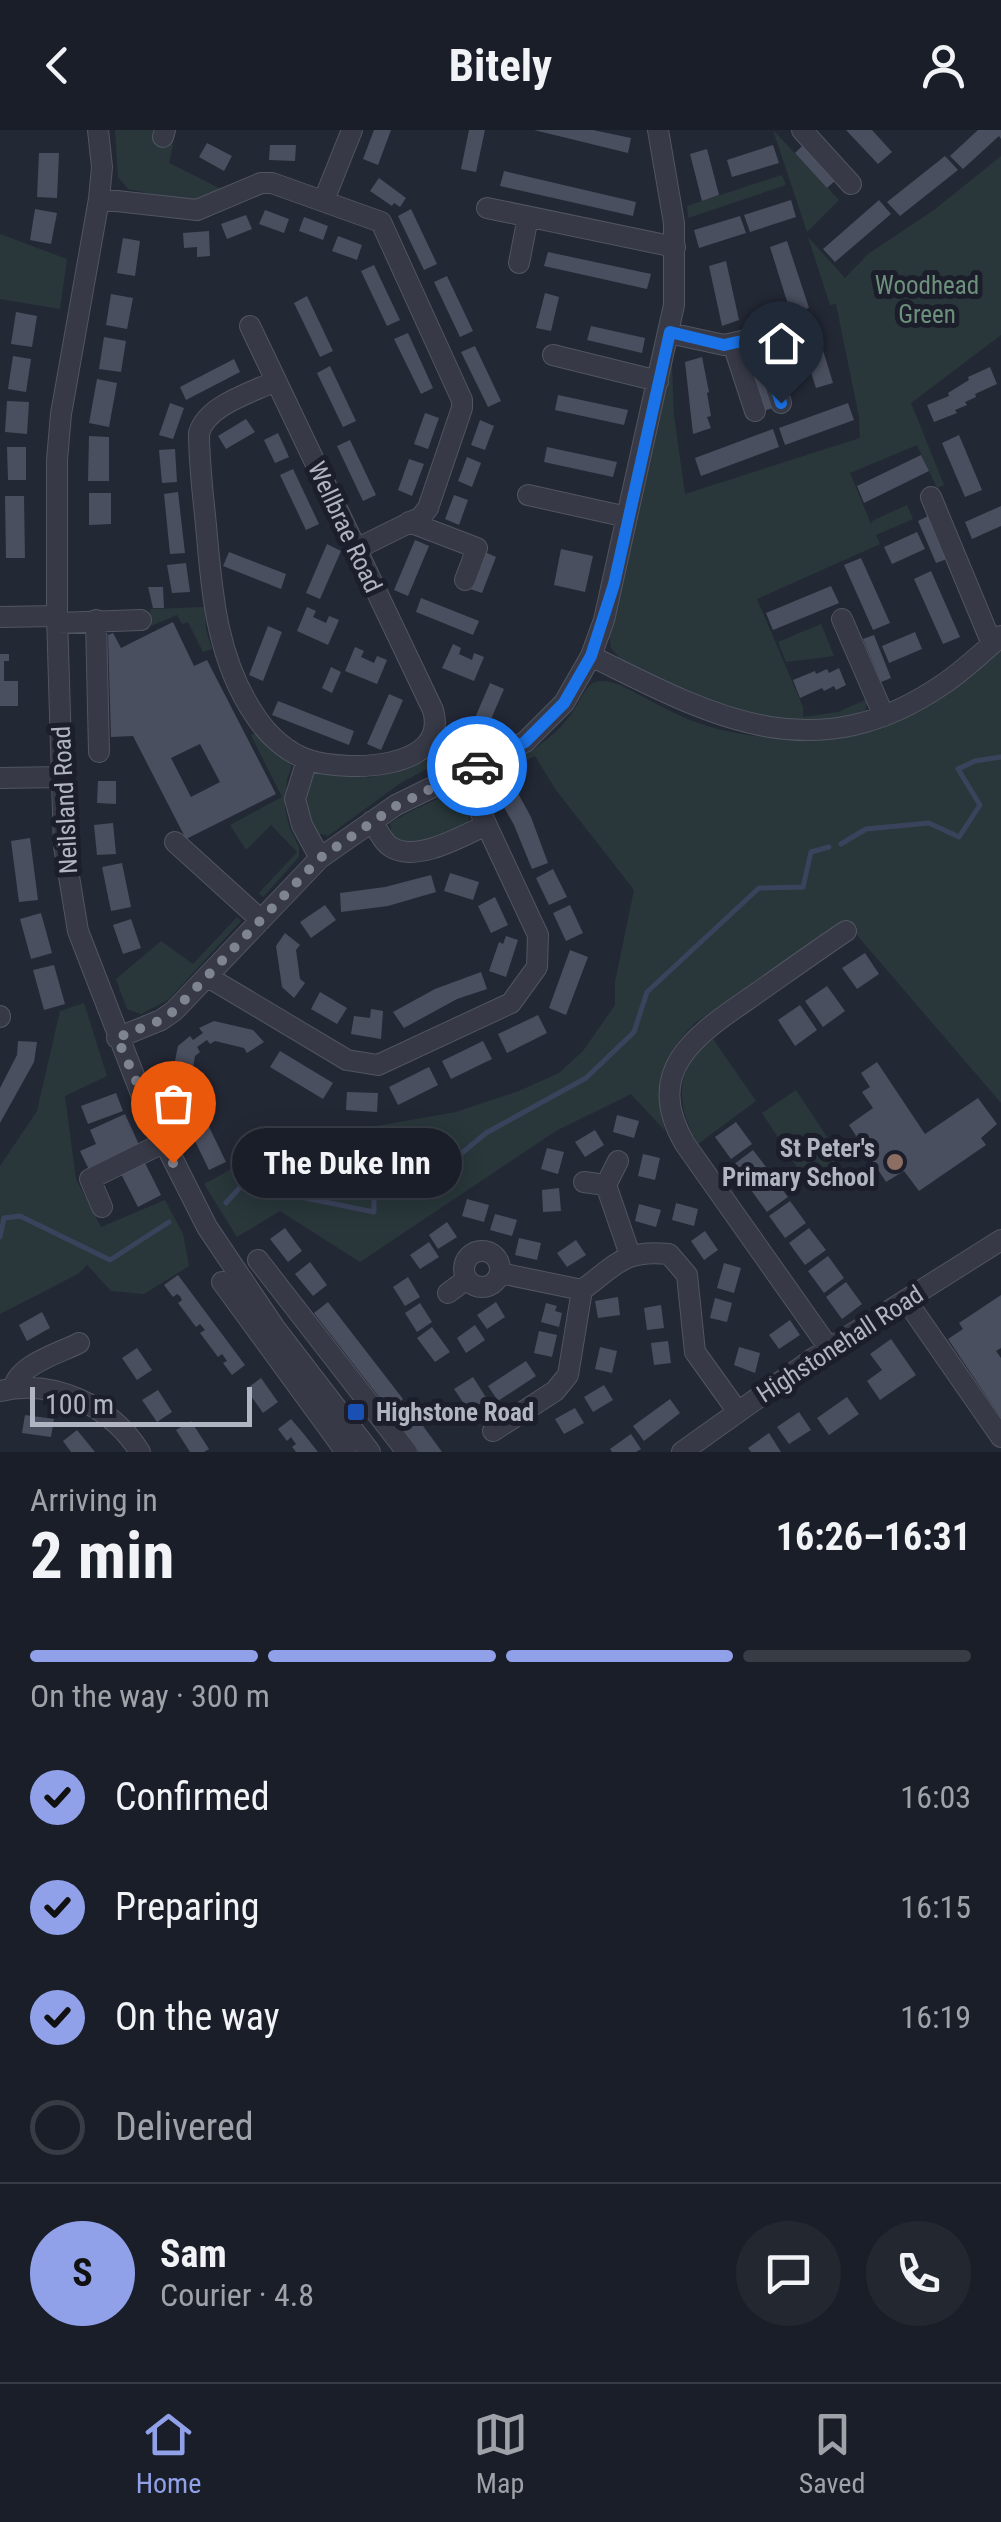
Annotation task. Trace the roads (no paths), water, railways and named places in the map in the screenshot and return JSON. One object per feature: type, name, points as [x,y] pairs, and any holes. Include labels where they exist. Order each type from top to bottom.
[{"type":"street","name":"Neilsland Road","points":[[98,130],[102,168],[99,199],[58,445],[57,619],[64,846],[70,894],[78,931],[117,1038],[164,1143],[208,1227],[274,1328],[370,1452]]},
{"type":"street","points":[[324,200],[352,130]]},
{"type":"street","points":[[117,1038],[161,1020],[208,977],[320,858],[372,821],[525,742],[564,703],[591,656],[614,584],[670,332],[676,247],[658,130]]},
{"type":"street","points":[[802,130],[852,184]]},
{"type":"street","points":[[99,199],[198,210],[261,183],[272,183],[380,222],[462,400],[462,416],[428,508],[421,517],[356,548]]},
{"type":"street","points":[[488,208],[676,247]]},
{"type":"street","points":[[519,263],[528,218]]},
{"type":"street","name":"Wellbrae Road","points":[[250,326],[433,710],[437,729],[428,745],[376,766],[345,768],[307,760]]},
{"type":"street","points":[[670,332],[724,345],[760,337],[781,403]]},
{"type":"street","points":[[733,344],[755,411]]},
{"type":"street","points":[[553,355],[658,381]]},
{"type":"street","points":[[275,381],[202,420],[199,446],[214,608],[228,662],[255,716],[273,737],[307,760],[295,799],[302,826],[320,858]]},
{"type":"street","points":[[528,495],[628,517]]},
{"type":"street","points":[[591,656],[673,697],[740,722],[803,730],[857,725],[884,716],[944,684],[997,640],[931,497]]},
{"type":"street","points":[[409,522],[477,548],[464,580]]},
{"type":"street","points":[[0,617],[140,620]]},
{"type":"street","points":[[842,619],[884,716]]},
{"type":"street","points":[[96,620],[99,752]]},
{"type":"street","points":[[0,778],[62,777]]},
{"type":"street","points":[[208,977],[347,1060],[378,1066],[512,1003],[538,967],[538,935],[472,794]]},
{"type":"street","points":[[372,821],[390,847],[404,851],[420,851],[486,825]]},
{"type":"street","points":[[175,842],[261,920]]},
{"type":"street","points":[[830,1348],[686,1144],[676,1127],[670,1090],[680,1057],[700,1034],[846,931]]},
{"type":"street","points":[[102,1207],[90,1179],[164,1143]]},
{"type":"street","points":[[618,1161],[606,1185],[630,1255]]},
{"type":"street","points":[[584,1182],[606,1185]]},
{"type":"street","name":"Highstonehall Road","points":[[682,1452],[830,1348],[1001,1240]]},
{"type":"street","points":[[479,1250],[496,1256],[500,1273],[493,1284],[482,1287],[466,1279],[465,1261],[479,1250]]},
{"type":"street","points":[[493,1431],[555,1392],[568,1375],[582,1290],[630,1255],[644,1252],[669,1254],[687,1275],[696,1352],[738,1412]]},
{"type":"street","points":[[258,1260],[408,1452]]},
{"type":"street","points":[[500,1273],[582,1290]]},
{"type":"street","points":[[448,1293],[466,1279]]},
{"type":"street","points":[[222,1282],[346,1452]]},
{"type":"street","points":[[906,1300],[1001,1437]]},
{"type":"street","points":[[7,1390],[22,1373],[71,1353]]},
{"type":"street","points":[[7,1390],[51,1390],[92,1405],[124,1430],[140,1452]]},
{"type":"street","points":[[524,1411],[536,1430]]},
{"type":"waterway","points":[[841,844],[866,829],[929,823],[959,837],[980,805],[958,769],[975,761],[1001,757]]},
{"type":"waterway","points":[[226,1203],[242,1185],[374,1212],[374,1163],[416,1143],[432,1178],[486,1133],[586,1078],[634,1032],[647,992],[759,888],[803,887],[811,852],[829,847]]},
{"type":"waterway","points":[[0,1237],[4,1218],[20,1216],[110,1260],[169,1222]]},
{"type":"place","name":"St Peter's Primary School","points":[[895,1162]]},
{"type":"place","name":"The Duke Inn","points":[[173,1163]]},
{"type":"place","name":"Highstone Road","points":[[356,1412]]},
{"type":"park label","name":"Woodhead Green","points":[[927,300]]}]
